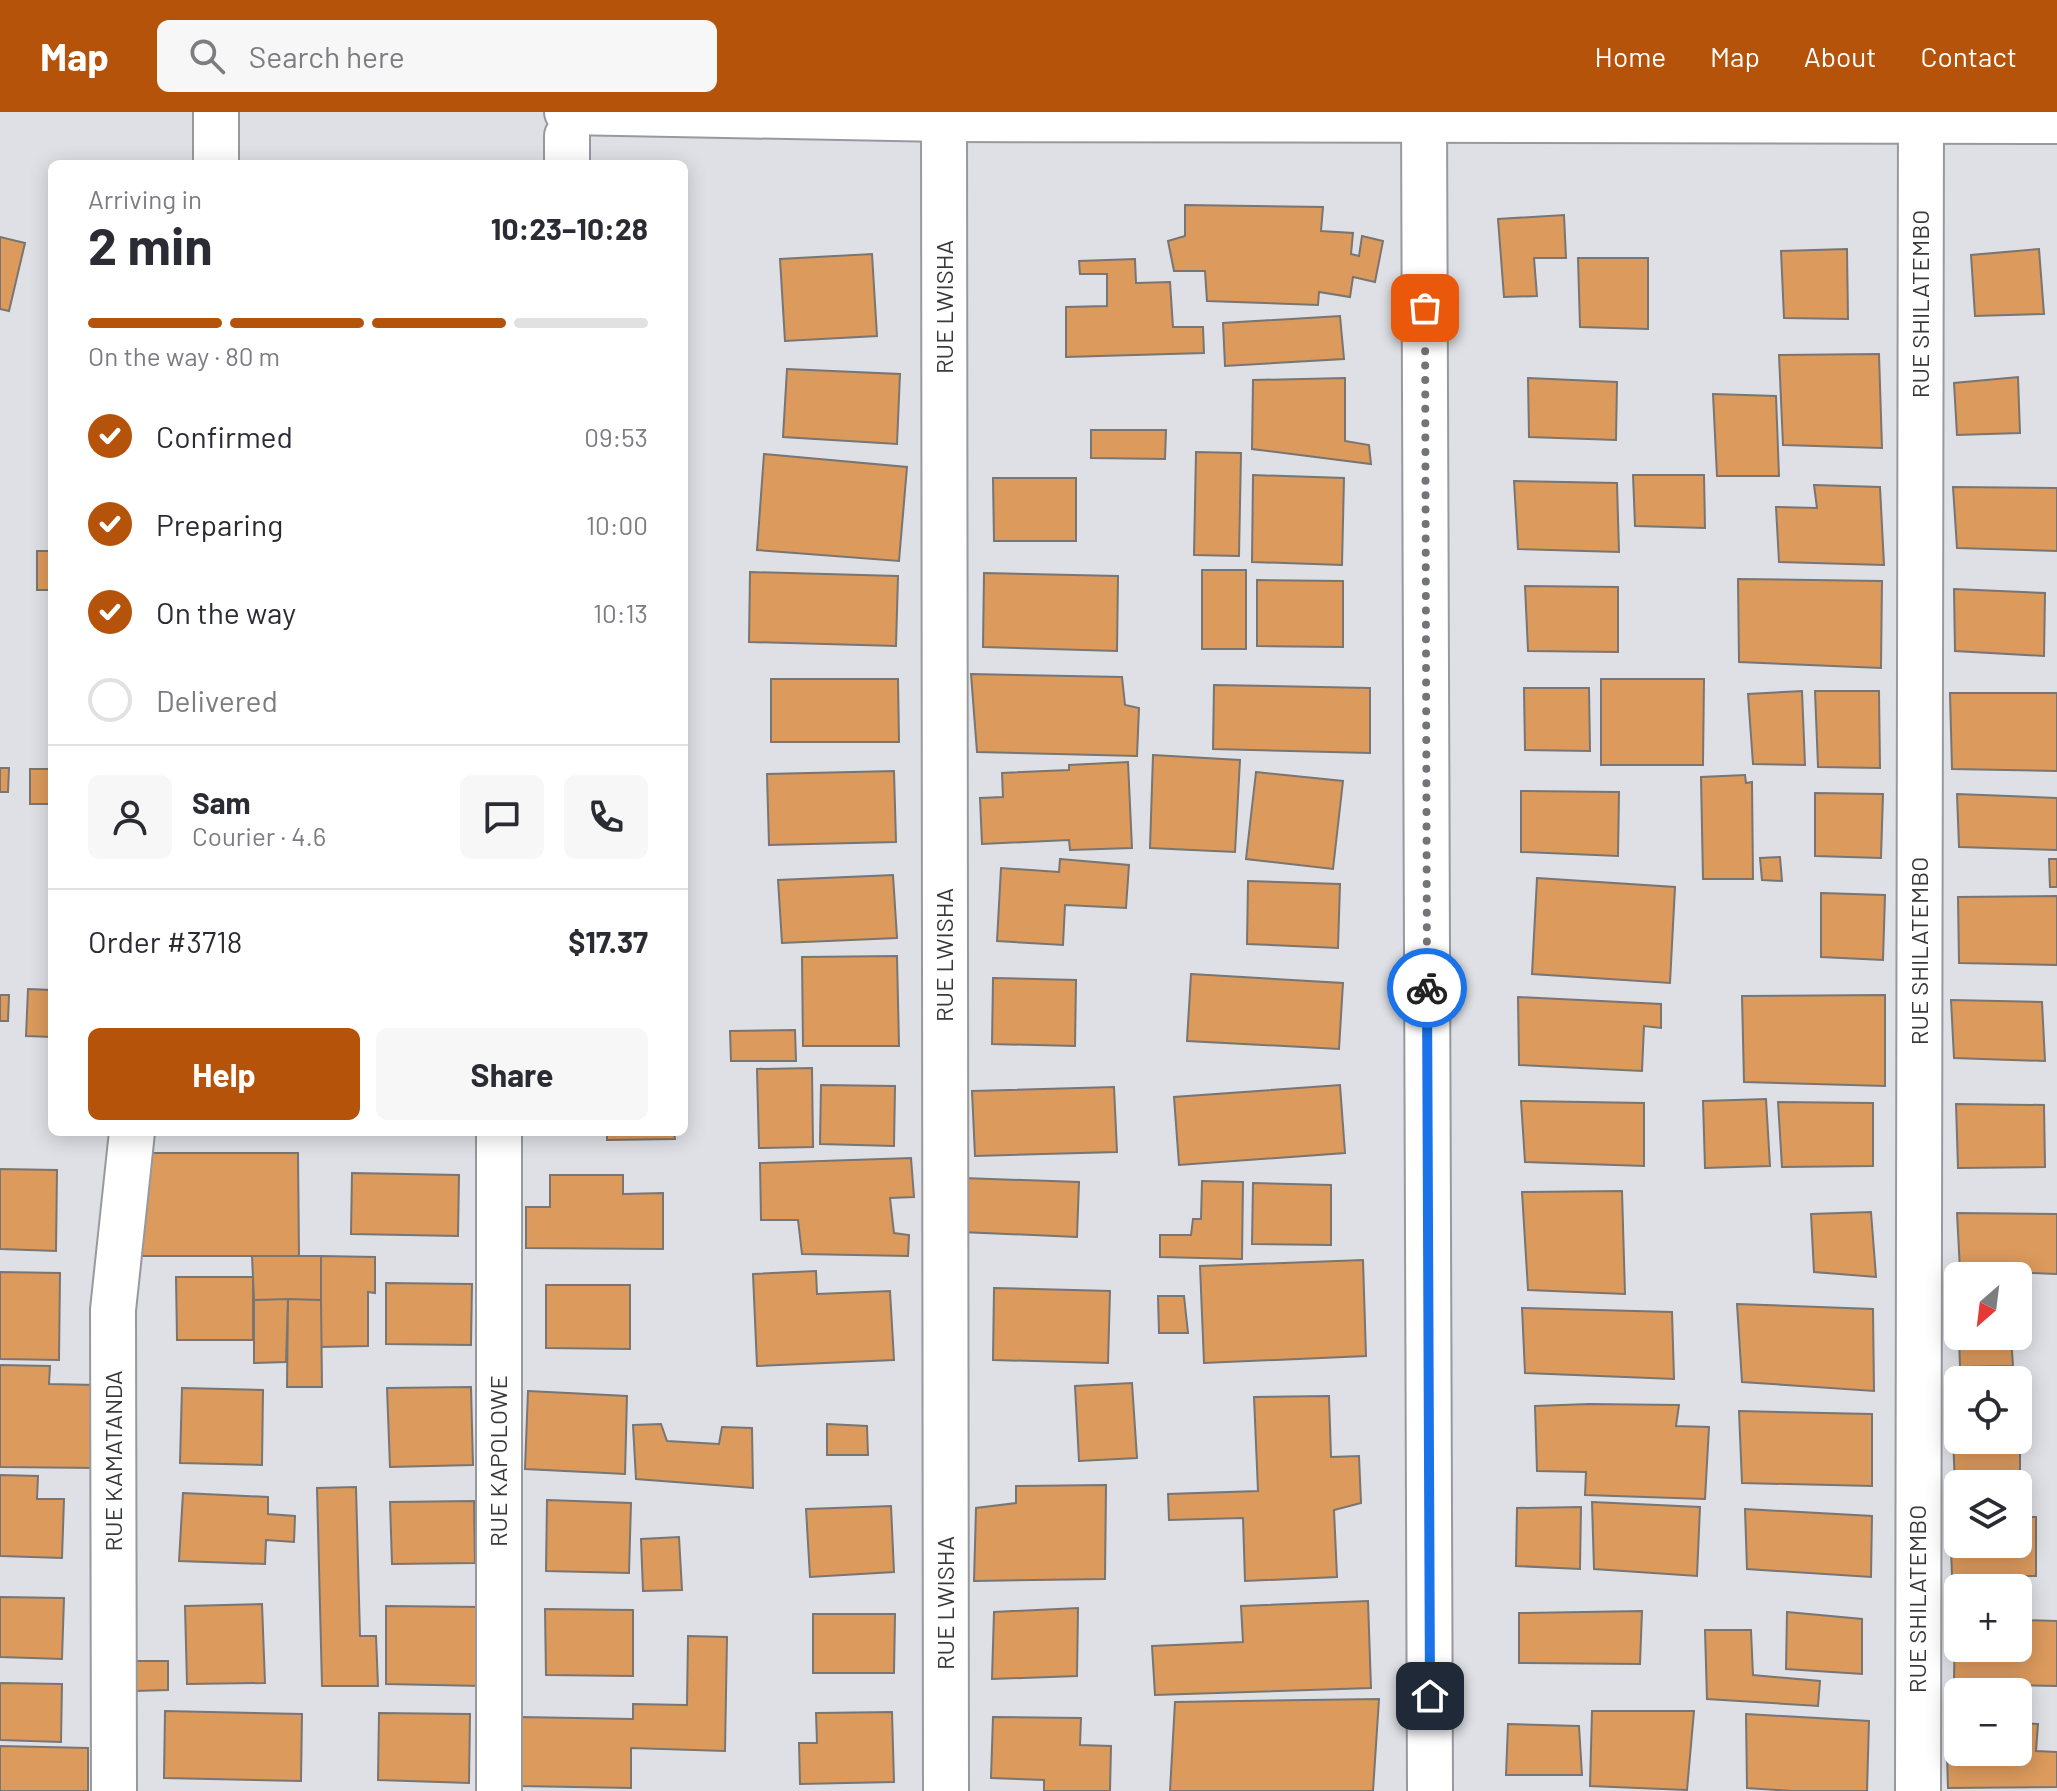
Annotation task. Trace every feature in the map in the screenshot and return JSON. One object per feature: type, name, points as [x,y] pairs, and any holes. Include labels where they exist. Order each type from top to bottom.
[{"type":"street","points":[[216,112],[216,160]]},
{"type":"street","points":[[1424,115],[1430,1791]]},
{"type":"street","points":[[567,137],[944,119],[1424,115],[1921,117],[2057,121]]},
{"type":"street","name":"RUE SHILATEMBO","points":[[1918,1791],[1921,117]]},
{"type":"street","name":"RUE LWISHA","points":[[944,119],[946,1791]]},
{"type":"street","name":"RUE KAMATANDA","points":[[114,1791],[113,1310],[132,1136]]},
{"type":"street","name":"RUE KAPOLOWE","points":[[499,1136],[499,1791]]},
{"type":"building","points":[[1185,205],[1323,207],[1321,231],[1353,233],[1351,254],[1359,256],[1362,236],[1383,241],[1375,282],[1353,277],[1350,297],[1319,292],[1318,305],[1207,301],[1205,271],[1174,271],[1168,241],[1185,236]]},
{"type":"building","points":[[1564,215],[1566,258],[1534,258],[1537,296],[1504,297],[1498,219]]},
{"type":"building","points":[[0,237],[25,243],[9,311],[0,309]]},
{"type":"building","points":[[1847,249],[1848,319],[1784,318],[1781,251]]},
{"type":"building","points":[[2039,249],[2044,314],[1975,316],[1971,255]]},
{"type":"building","points":[[872,254],[877,336],[785,341],[780,259]]},
{"type":"building","points":[[1578,258],[1648,258],[1648,329],[1580,327]]},
{"type":"building","points":[[1135,259],[1136,283],[1170,282],[1173,327],[1203,327],[1204,353],[1066,357],[1066,307],[1107,306],[1107,274],[1080,274],[1079,261]]},
{"type":"building","points":[[1340,316],[1344,359],[1225,366],[1223,323]]},
{"type":"building","points":[[1879,354],[1882,448],[1783,445],[1779,355]]},
{"type":"building","points":[[787,369],[900,374],[897,444],[783,437]]},
{"type":"building","points":[[2018,377],[2020,433],[1957,435],[1954,383]]},
{"type":"building","points":[[1345,378],[1345,441],[1369,445],[1371,464],[1252,449],[1253,380]]},
{"type":"building","points":[[1528,378],[1617,382],[1616,440],[1529,437]]},
{"type":"building","points":[[1713,394],[1776,396],[1779,476],[1717,476]]},
{"type":"building","points":[[1091,430],[1166,430],[1165,459],[1091,458]]},
{"type":"building","points":[[1196,452],[1241,453],[1239,556],[1194,555]]},
{"type":"building","points":[[764,454],[907,467],[899,561],[757,550]]},
{"type":"building","points":[[1253,475],[1344,478],[1342,565],[1252,562]]},
{"type":"building","points":[[1633,475],[1704,475],[1705,528],[1635,526]]},
{"type":"building","points":[[993,478],[1076,478],[1076,541],[994,541]]},
{"type":"building","points":[[1514,481],[1617,483],[1619,552],[1518,549]]},
{"type":"building","points":[[1814,485],[1880,487],[1884,565],[1779,562],[1776,507],[1817,508]]},
{"type":"building","points":[[1953,487],[2057,488],[2057,551],[1957,548]]},
{"type":"building","points":[[37,551],[48,551],[48,590],[37,590]]},
{"type":"building","points":[[1202,570],[1246,570],[1246,649],[1202,649]]},
{"type":"building","points":[[750,572],[898,576],[896,646],[749,642]]},
{"type":"building","points":[[984,573],[1118,576],[1117,651],[983,647]]},
{"type":"building","points":[[1738,579],[1882,581],[1881,668],[1739,662]]},
{"type":"building","points":[[1257,580],[1343,581],[1343,647],[1257,646]]},
{"type":"building","points":[[1525,586],[1618,587],[1618,652],[1528,651]]},
{"type":"building","points":[[1954,589],[2045,593],[2044,656],[1955,651]]},
{"type":"building","points":[[971,674],[1122,677],[1125,705],[1139,708],[1137,756],[977,752]]},
{"type":"building","points":[[771,679],[898,679],[899,742],[771,742]]},
{"type":"building","points":[[1601,679],[1704,679],[1703,765],[1601,765]]},
{"type":"building","points":[[1214,685],[1370,688],[1370,753],[1213,749]]},
{"type":"building","points":[[1524,688],[1589,688],[1590,751],[1525,750]]},
{"type":"building","points":[[1802,691],[1805,765],[1753,764],[1748,694]]},
{"type":"building","points":[[1815,691],[1879,691],[1880,768],[1818,767]]},
{"type":"building","points":[[1950,693],[2057,693],[2057,771],[1952,769]]},
{"type":"building","points":[[1153,755],[1240,760],[1235,852],[1150,848]]},
{"type":"building","points":[[1128,762],[1132,848],[1070,850],[1069,840],[982,844],[980,798],[1003,797],[1002,773],[1069,770],[1069,765]]},
{"type":"building","points":[[0,768],[9,768],[8,792],[0,792]]},
{"type":"building","points":[[30,769],[48,769],[48,804],[30,804]]},
{"type":"building","points":[[894,771],[896,842],[769,845],[767,774]]},
{"type":"building","points":[[1256,772],[1343,781],[1333,869],[1246,859]]},
{"type":"building","points":[[1745,775],[1746,783],[1752,782],[1753,879],[1703,879],[1701,777]]},
{"type":"building","points":[[1521,791],[1619,792],[1618,856],[1521,852]]},
{"type":"building","points":[[1815,793],[1883,794],[1881,858],[1815,856]]},
{"type":"building","points":[[1957,794],[2057,798],[2057,850],[1959,847]]},
{"type":"building","points":[[1780,857],[1782,881],[1762,880],[1760,858]]},
{"type":"building","points":[[1060,859],[1129,865],[1126,908],[1065,905],[1063,945],[997,941],[1001,868],[1059,872]]},
{"type":"building","points":[[2049,859],[2057,859],[2057,887],[2050,887]]},
{"type":"building","points":[[893,875],[897,938],[782,943],[778,880]]},
{"type":"building","points":[[1537,878],[1675,887],[1670,983],[1532,974]]},
{"type":"building","points":[[1248,881],[1340,884],[1338,948],[1247,944]]},
{"type":"building","points":[[1821,893],[1885,895],[1883,960],[1821,957]]},
{"type":"building","points":[[2057,896],[2057,965],[1959,963],[1958,897]]},
{"type":"building","points":[[897,956],[899,1046],[803,1046],[802,957]]},
{"type":"building","points":[[1191,974],[1343,983],[1339,1049],[1187,1041]]},
{"type":"building","points":[[993,978],[1076,980],[1075,1046],[992,1044]]},
{"type":"building","points":[[28,989],[48,990],[48,1037],[26,1036]]},
{"type":"building","points":[[0,995],[9,995],[8,1021],[0,1021]]},
{"type":"building","points":[[1885,995],[1885,1086],[1744,1082],[1742,996]]},
{"type":"building","points":[[1518,997],[1661,1004],[1661,1028],[1644,1026],[1642,1071],[1519,1065]]},
{"type":"building","points":[[1951,1000],[2042,1002],[2045,1061],[1954,1058]]},
{"type":"building","points":[[795,1030],[796,1061],[731,1061],[730,1031]]},
{"type":"building","points":[[812,1068],[813,1147],[759,1148],[757,1069]]},
{"type":"building","points":[[821,1085],[895,1086],[894,1146],[820,1144]]},
{"type":"building","points":[[1340,1085],[1345,1153],[1179,1165],[1174,1097]]},
{"type":"building","points":[[1114,1087],[1117,1152],[975,1156],[972,1091]]},
{"type":"building","points":[[1766,1099],[1770,1166],[1705,1168],[1703,1101]]},
{"type":"building","points":[[1521,1101],[1644,1103],[1644,1166],[1525,1162]]},
{"type":"building","points":[[1778,1102],[1873,1103],[1873,1166],[1782,1167]]},
{"type":"building","points":[[1956,1104],[2044,1105],[2045,1167],[1958,1168]]},
{"type":"building","points":[[607,1136],[675,1136],[675,1139],[607,1140]]},
{"type":"building","points":[[138,1153],[298,1153],[299,1256],[138,1256]]},
{"type":"building","points":[[911,1158],[914,1197],[890,1198],[894,1233],[909,1235],[908,1256],[802,1254],[798,1220],[761,1220],[760,1163]]},
{"type":"building","points":[[0,1169],[57,1170],[56,1251],[0,1249]]},
{"type":"building","points":[[352,1173],[459,1175],[458,1236],[351,1234]]},
{"type":"building","points":[[550,1175],[623,1175],[623,1194],[663,1193],[663,1249],[526,1248],[526,1207],[550,1207]]},
{"type":"building","points":[[963,1178],[1079,1182],[1077,1237],[961,1232]]},
{"type":"building","points":[[1202,1181],[1243,1182],[1242,1259],[1160,1257],[1160,1235],[1191,1235],[1193,1219],[1201,1219]]},
{"type":"building","points":[[1253,1183],[1331,1185],[1331,1245],[1252,1244]]},
{"type":"building","points":[[1622,1191],[1625,1294],[1528,1290],[1522,1192]]},
{"type":"building","points":[[1871,1212],[1876,1277],[1814,1272],[1811,1214]]},
{"type":"building","points":[[1957,1213],[2057,1214],[2057,1274],[2032,1273],[2032,1262],[1960,1262]]},
{"type":"building","points":[[252,1256],[321,1256],[321,1300],[254,1300]]},
{"type":"building","points":[[321,1256],[375,1257],[375,1293],[368,1292],[368,1346],[321,1347]]},
{"type":"building","points":[[1363,1260],[1366,1356],[1204,1363],[1200,1266]]},
{"type":"building","points":[[816,1271],[817,1294],[890,1291],[894,1360],[757,1366],[753,1274]]},
{"type":"building","points":[[0,1272],[60,1273],[59,1360],[0,1359]]},
{"type":"building","points":[[176,1277],[253,1277],[253,1340],[177,1340]]},
{"type":"building","points":[[386,1283],[472,1284],[471,1345],[386,1344]]},
{"type":"building","points":[[546,1285],[630,1285],[630,1349],[546,1348]]},
{"type":"building","points":[[994,1288],[1110,1291],[1108,1363],[993,1360]]},
{"type":"building","points":[[1158,1296],[1184,1296],[1188,1333],[1159,1333]]},
{"type":"building","points":[[288,1299],[286,1362],[254,1363],[254,1300]]},
{"type":"building","points":[[288,1299],[321,1300],[322,1387],[287,1387]]},
{"type":"building","points":[[1737,1304],[1873,1309],[1874,1391],[1742,1382]]},
{"type":"building","points":[[1522,1308],[1672,1312],[1674,1379],[1525,1373]]},
{"type":"building","points":[[1959,1350],[2012,1350],[2013,1366],[1960,1366]]},
{"type":"building","points":[[0,1365],[50,1366],[49,1384],[98,1385],[97,1468],[0,1467]]},
{"type":"building","points":[[1132,1383],[1137,1458],[1079,1461],[1075,1386]]},
{"type":"building","points":[[471,1387],[473,1465],[390,1467],[387,1388]]},
{"type":"building","points":[[182,1388],[263,1390],[262,1465],[180,1463]]},
{"type":"building","points":[[528,1391],[627,1396],[625,1474],[525,1469]]},
{"type":"building","points":[[1329,1396],[1331,1457],[1359,1456],[1361,1503],[1334,1510],[1337,1577],[1245,1581],[1243,1518],[1169,1520],[1168,1494],[1258,1491],[1254,1397]]},
{"type":"building","points":[[1679,1405],[1676,1426],[1709,1427],[1705,1499],[1585,1495],[1586,1472],[1537,1471],[1535,1406]]},
{"type":"building","points":[[1739,1411],[1872,1414],[1872,1486],[1742,1483]]},
{"type":"building","points":[[661,1424],[667,1441],[719,1444],[722,1427],[752,1428],[753,1488],[636,1479],[633,1425]]},
{"type":"building","points":[[827,1424],[867,1426],[868,1455],[827,1455]]},
{"type":"building","points":[[1954,1454],[2020,1454],[2020,1470],[1954,1470]]},
{"type":"building","points":[[0,1475],[38,1476],[37,1499],[64,1499],[62,1558],[0,1556]]},
{"type":"building","points":[[1106,1485],[1105,1579],[974,1581],[976,1508],[1016,1503],[1016,1486]]},
{"type":"building","points":[[356,1487],[360,1636],[376,1636],[378,1686],[322,1686],[317,1488]]},
{"type":"building","points":[[183,1493],[268,1497],[268,1514],[295,1516],[294,1542],[266,1540],[265,1564],[179,1561]]},
{"type":"building","points":[[547,1500],[631,1503],[629,1573],[546,1571]]},
{"type":"building","points":[[474,1501],[475,1563],[392,1564],[390,1502]]},
{"type":"building","points":[[1592,1502],[1700,1507],[1697,1576],[1594,1569]]},
{"type":"building","points":[[891,1506],[894,1572],[810,1577],[806,1509]]},
{"type":"building","points":[[1581,1507],[1580,1569],[1516,1566],[1517,1508]]},
{"type":"building","points":[[1745,1509],[1872,1516],[1871,1577],[1747,1569]]},
{"type":"building","points":[[2032,1517],[2036,1517],[2036,1576],[1952,1574],[1951,1558],[2032,1558]]},
{"type":"building","points":[[679,1537],[682,1590],[643,1591],[641,1539]]},
{"type":"building","points":[[0,1597],[64,1598],[62,1659],[0,1657]]},
{"type":"building","points":[[1368,1601],[1371,1688],[1155,1695],[1152,1646],[1243,1642],[1241,1606]]},
{"type":"building","points":[[262,1604],[265,1683],[187,1684],[185,1606]]},
{"type":"building","points":[[386,1606],[483,1607],[482,1686],[386,1684]]},
{"type":"building","points":[[1078,1608],[1077,1676],[992,1679],[994,1612]]},
{"type":"building","points":[[545,1609],[633,1610],[633,1676],[546,1675]]},
{"type":"building","points":[[1642,1611],[1640,1664],[1519,1663],[1519,1613]]},
{"type":"building","points":[[1787,1612],[1862,1619],[1862,1674],[1786,1669]]},
{"type":"building","points":[[813,1614],[895,1614],[894,1673],[813,1673]]},
{"type":"building","points":[[2032,1620],[2057,1621],[2057,1686],[2032,1686],[2032,1678],[1954,1678],[1954,1662],[2032,1662]]},
{"type":"building","points":[[1705,1630],[1751,1630],[1753,1675],[1820,1681],[1818,1706],[1707,1699]]},
{"type":"building","points":[[688,1636],[727,1637],[725,1751],[631,1748],[631,1788],[518,1786],[520,1717],[633,1719],[633,1704],[687,1705]]},
{"type":"building","points":[[135,1661],[168,1661],[168,1690],[135,1691]]},
{"type":"building","points":[[0,1683],[62,1684],[61,1742],[0,1740]]},
{"type":"building","points":[[1379,1699],[1373,1791],[1170,1791],[1175,1702]]},
{"type":"building","points":[[165,1711],[302,1714],[301,1781],[164,1778]]},
{"type":"building","points":[[1592,1711],[1694,1711],[1687,1790],[1590,1786]]},
{"type":"building","points":[[892,1712],[894,1782],[800,1784],[799,1743],[817,1743],[816,1713]]},
{"type":"building","points":[[379,1713],[470,1714],[469,1783],[378,1780]]},
{"type":"building","points":[[1746,1714],[1869,1721],[1867,1791],[1747,1788]]},
{"type":"building","points":[[993,1717],[1081,1718],[1080,1745],[1111,1746],[1110,1791],[1044,1791],[1044,1780],[991,1778]]},
{"type":"building","points":[[1508,1724],[1579,1726],[1582,1775],[1506,1775]]},
{"type":"building","points":[[2032,1724],[2038,1724],[2036,1751],[2057,1752],[2057,1787],[1948,1788],[1947,1766],[2032,1766]]},
{"type":"building","points":[[0,1746],[88,1748],[88,1791],[0,1791]]},
{"type":"way so far","points":[[1425,308],[1427,988]]},
{"type":"route","points":[[1427,988],[1430,1696]]}]
